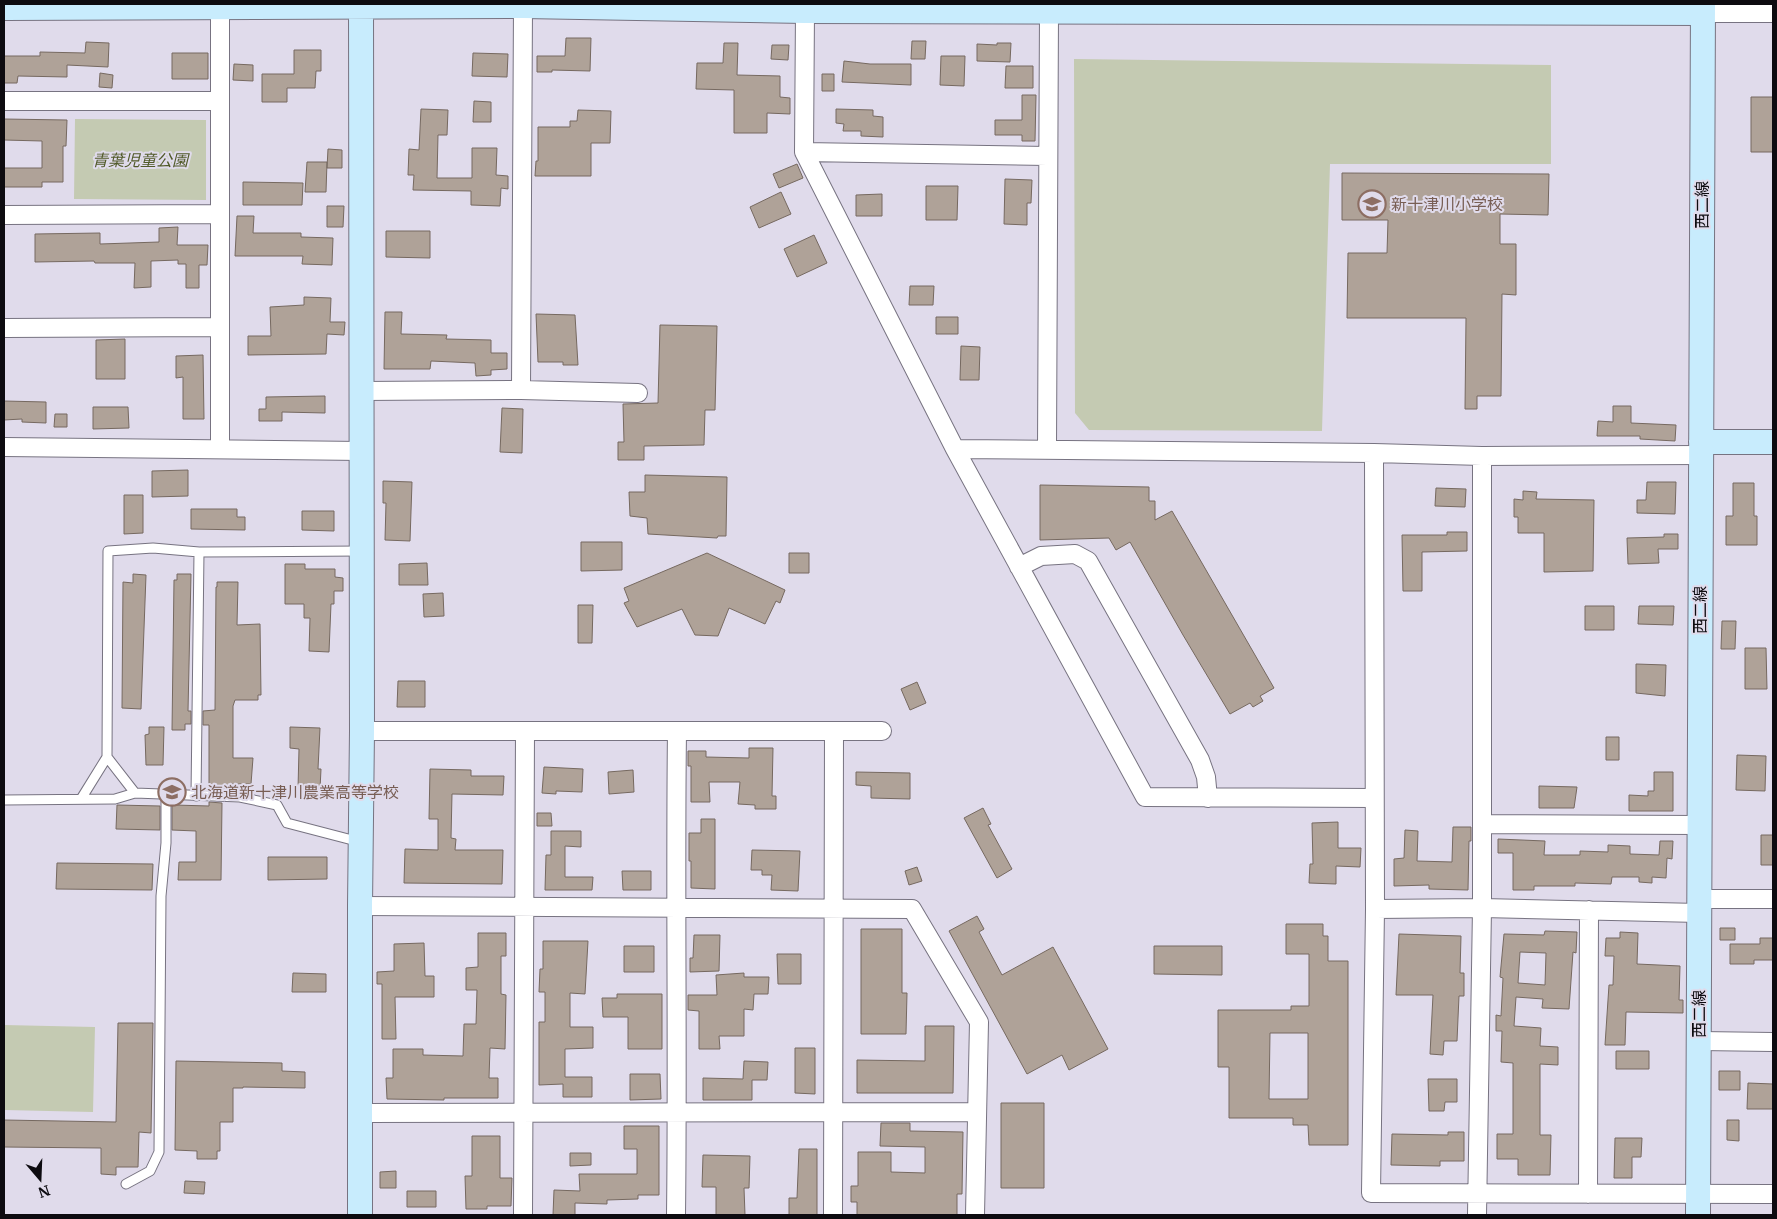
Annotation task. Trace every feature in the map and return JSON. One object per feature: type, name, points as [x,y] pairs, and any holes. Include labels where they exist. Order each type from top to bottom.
[{"type":"street","points":[[360,1215],[360,842],[362,731],[361,5]]},
{"type":"street","points":[[4,8],[220,8],[361,5],[1049,12],[1703,8],[1773,13]]},
{"type":"street","points":[[521,390],[523,6]]},
{"type":"street","points":[[220,8],[220,449]]},
{"type":"street","name":"西二線","points":[[1698,1205],[1703,8]]},
{"type":"street","points":[[805,11],[804,152],[955,449],[1145,797],[1374,798]]},
{"type":"street","points":[[1047,449],[1049,12]]},
{"type":"street","points":[[4,102],[220,101]]},
{"type":"street","points":[[804,152],[1047,156]]},
{"type":"street","points":[[4,215],[219,214]]},
{"type":"street","points":[[4,328],[219,327]]},
{"type":"street","points":[[362,391],[521,390],[638,393]]},
{"type":"street","points":[[955,449],[1374,453],[1482,456],[1701,448],[1773,442]]},
{"type":"street","points":[[4,447],[361,451]]},
{"type":"street","points":[[1374,453],[1375,909],[1371,1193],[1588,1194],[1698,1205],[1773,1194]]},
{"type":"street","points":[[1477,1215],[1482,908],[1482,456]]},
{"type":"street","points":[[1019,567],[1041,556],[1075,554],[1088,561],[1200,760],[1206,777],[1208,798]]},
{"type":"street","points":[[362,731],[882,731]]},
{"type":"street","points":[[523,1215],[525,731]]},
{"type":"street","points":[[676,731],[676,1215]]},
{"type":"street","points":[[833,1215],[834,732]]},
{"type":"street","points":[[1482,824],[1699,825]]},
{"type":"street","points":[[1375,909],[1589,910],[1699,906],[1773,899]]},
{"type":"street","points":[[360,906],[912,909],[979,1022],[975,1215]]},
{"type":"street","points":[[1588,1194],[1589,910]]},
{"type":"street","points":[[1700,1041],[1773,1042]]},
{"type":"street","points":[[361,1113],[976,1112]]},
{"type":"lane","points":[[80,799],[107,757],[108,551],[153,548],[199,552],[361,551]]},
{"type":"lane","points":[[196,796],[199,552]]},
{"type":"lane","points":[[107,757],[135,793]]},
{"type":"lane","points":[[4,800],[115,799],[135,793],[240,797],[277,805],[287,822],[360,842]]},
{"type":"lane","points":[[126,1184],[150,1171],[158,1152],[161,896],[166,844],[166,794]]},
{"type":"green space","points":[[1074,59],[1551,65],[1551,164],[1330,164],[1322,431],[1089,430],[1075,413]]},
{"type":"green space","name":"青葉児童公園","points":[[75,119],[206,120],[206,200],[74,199]]},
{"type":"green space","points":[[4,1025],[95,1027],[93,1112],[4,1110]]},
{"type":"building","points":[[566,38],[591,38],[590,71],[552,70],[552,72],[537,72],[537,56],[565,56]]},
{"type":"building","points":[[912,41],[926,41],[925,59],[911,59]]},
{"type":"building","points":[[86,42],[109,43],[108,67],[67,65],[67,77],[18,76],[17,83],[4,83],[4,56],[40,56],[40,52],[85,53]]},
{"type":"building","points":[[724,43],[738,43],[737,75],[780,76],[780,97],[790,98],[790,114],[767,113],[767,133],[734,133],[734,90],[696,89],[697,63],[723,63]]},
{"type":"building","points":[[997,43],[1011,43],[1010,62],[977,61],[977,44],[997,45]]},
{"type":"building","points":[[772,45],[789,45],[788,60],[771,59]]},
{"type":"building","points":[[294,50],[321,50],[321,71],[316,71],[315,88],[287,88],[287,102],[262,102],[262,74],[294,74]]},
{"type":"building","points":[[172,53],[208,53],[208,79],[172,79]]},
{"type":"building","points":[[473,53],[508,54],[507,77],[472,76]]},
{"type":"building","points":[[941,56],[965,56],[964,86],[940,85]]},
{"type":"building","points":[[844,61],[870,64],[911,64],[911,85],[842,82]]},
{"type":"building","points":[[234,64],[253,65],[253,81],[233,80]]},
{"type":"building","points":[[1006,66],[1033,66],[1033,88],[1005,88]]},
{"type":"building","points":[[100,73],[113,75],[112,88],[99,87]]},
{"type":"building","points":[[822,74],[834,74],[834,91],[822,91]]},
{"type":"building","points":[[1022,95],[1036,95],[1035,141],[1022,141],[1022,135],[995,135],[995,120],[1022,120]]},
{"type":"building","points":[[1751,97],[1773,97],[1773,152],[1751,152]]},
{"type":"building","points":[[474,101],[491,102],[491,122],[473,122]]},
{"type":"building","points":[[421,109],[448,110],[447,135],[438,135],[437,178],[472,178],[472,148],[497,148],[496,175],[508,176],[508,189],[501,188],[500,206],[471,205],[471,191],[413,190],[414,175],[408,175],[409,149],[419,150]]},
{"type":"building","points":[[836,109],[873,110],[873,116],[883,117],[883,137],[861,136],[861,131],[843,131],[844,124],[836,123]]},
{"type":"building","points":[[578,110],[611,111],[610,143],[591,143],[591,176],[535,176],[536,161],[538,161],[538,127],[570,127],[570,121],[577,121]]},
{"type":"building","points":[[4,119],[67,120],[66,146],[63,146],[63,182],[42,182],[42,187],[4,187],[4,168],[42,168],[42,141],[4,140]]},
{"type":"building","points":[[328,149],[342,150],[342,168],[327,168]]},
{"type":"building","points":[[307,162],[327,162],[326,192],[305,192]]},
{"type":"building","points":[[797,164],[803,178],[779,188],[773,174]]},
{"type":"building","points":[[1342,173],[1549,174],[1548,215],[1500,214],[1500,244],[1516,244],[1516,295],[1502,294],[1501,396],[1477,396],[1477,409],[1465,409],[1466,318],[1347,318],[1348,253],[1387,253],[1388,220],[1342,220]]},
{"type":"building","points":[[1005,179],[1032,180],[1031,203],[1027,203],[1027,225],[1004,224]]},
{"type":"building","points":[[243,182],[303,183],[302,205],[243,205]]},
{"type":"building","points":[[926,186],[958,186],[957,220],[926,220]]},
{"type":"building","points":[[781,192],[791,214],[759,228],[750,207]]},
{"type":"building","points":[[882,194],[882,216],[856,216],[856,195]]},
{"type":"building","points":[[327,206],[344,206],[343,227],[327,227]]},
{"type":"building","points":[[237,216],[254,216],[253,233],[301,233],[301,237],[333,238],[332,265],[302,264],[303,256],[235,256]]},
{"type":"building","points":[[178,227],[177,245],[208,245],[207,265],[199,265],[199,288],[186,288],[186,264],[178,264],[178,260],[151,261],[151,287],[134,288],[135,263],[95,263],[94,261],[35,262],[35,234],[100,233],[100,244],[159,242],[159,228]]},
{"type":"building","points":[[386,231],[430,231],[430,258],[386,257]]},
{"type":"building","points":[[814,235],[827,263],[797,277],[784,249]]},
{"type":"building","points":[[910,286],[934,286],[933,305],[909,305]]},
{"type":"building","points":[[304,297],[331,298],[330,322],[345,322],[344,335],[327,334],[326,354],[248,355],[248,336],[271,336],[270,307],[304,305]]},
{"type":"building","points":[[385,312],[402,312],[401,334],[447,335],[446,339],[491,340],[491,353],[507,353],[507,369],[491,370],[491,375],[476,376],[475,363],[431,361],[430,369],[384,369]]},
{"type":"building","points":[[536,314],[575,315],[578,365],[563,365],[563,362],[538,362]]},
{"type":"building","points":[[936,317],[958,317],[958,334],[936,334]]},
{"type":"building","points":[[660,325],[717,326],[715,410],[705,410],[704,445],[644,446],[644,460],[618,460],[618,442],[624,442],[623,404],[658,403]]},
{"type":"building","points":[[125,339],[125,379],[96,379],[96,340]]},
{"type":"building","points":[[961,346],[980,347],[979,380],[960,380]]},
{"type":"building","points":[[203,355],[204,419],[183,419],[183,377],[176,378],[176,356]]},
{"type":"building","points":[[325,396],[325,413],[282,412],[282,421],[259,421],[259,409],[266,409],[266,397]]},
{"type":"building","points":[[4,401],[46,402],[46,423],[22,422],[22,419],[4,420]]},
{"type":"building","points":[[1613,406],[1631,406],[1631,423],[1676,425],[1675,441],[1640,439],[1640,436],[1597,436],[1598,421],[1613,422]]},
{"type":"building","points":[[93,407],[128,407],[129,428],[93,429]]},
{"type":"building","points":[[502,408],[523,409],[522,453],[500,452]]},
{"type":"building","points":[[55,414],[67,414],[67,427],[54,427]]},
{"type":"building","points":[[188,470],[188,496],[152,497],[152,471]]},
{"type":"building","points":[[645,475],[727,477],[726,536],[718,536],[717,538],[648,534],[647,518],[630,516],[629,492],[645,492]]},
{"type":"building","points":[[383,481],[412,482],[410,541],[385,540],[386,503],[383,503]]},
{"type":"building","points":[[1647,482],[1676,482],[1675,514],[1637,513],[1637,500],[1646,500]]},
{"type":"building","points":[[1733,483],[1754,483],[1754,516],[1757,516],[1757,545],[1726,545],[1726,516],[1733,516]]},
{"type":"building","points":[[1040,485],[1149,487],[1149,501],[1155,501],[1155,520],[1172,511],[1274,688],[1260,696],[1263,701],[1253,707],[1250,703],[1230,714],[1130,542],[1116,550],[1109,538],[1040,540]]},
{"type":"building","points":[[1436,488],[1466,489],[1465,507],[1435,506]]},
{"type":"building","points":[[1523,491],[1537,492],[1536,499],[1594,500],[1593,571],[1544,572],[1544,533],[1518,533],[1518,517],[1514,517],[1514,499],[1523,500]]},
{"type":"building","points":[[124,495],[143,495],[143,533],[124,534]]},
{"type":"building","points":[[191,509],[237,509],[237,517],[245,517],[245,530],[191,529]]},
{"type":"building","points":[[302,511],[334,511],[334,531],[302,530]]},
{"type":"building","points":[[1447,532],[1467,532],[1467,551],[1422,552],[1422,591],[1403,591],[1402,535],[1447,535]]},
{"type":"building","points":[[1664,534],[1678,534],[1678,549],[1658,549],[1659,563],[1628,564],[1627,538],[1664,537]]},
{"type":"building","points":[[581,542],[622,542],[622,570],[581,571]]},
{"type":"building","points":[[707,553],[785,590],[780,603],[776,601],[765,624],[729,608],[718,636],[695,635],[682,609],[637,627],[624,603],[629,601],[624,588]]},
{"type":"building","points":[[789,553],[809,553],[809,573],[789,573]]},
{"type":"building","points":[[427,563],[428,585],[399,585],[399,564]]},
{"type":"building","points":[[285,564],[305,564],[305,569],[335,569],[335,577],[343,578],[343,591],[334,591],[334,604],[331,604],[329,652],[309,651],[310,618],[304,618],[304,604],[285,604]]},
{"type":"building","points":[[133,574],[146,575],[141,709],[122,708],[123,582],[133,583]]},
{"type":"building","points":[[177,574],[191,574],[188,711],[191,711],[191,724],[185,724],[185,730],[172,730],[174,580],[177,580]]},
{"type":"building","points":[[217,582],[238,582],[237,625],[260,624],[261,695],[258,695],[258,700],[235,700],[233,706],[233,758],[253,758],[251,784],[229,784],[229,789],[209,790],[209,725],[203,725],[203,711],[215,710]]},
{"type":"building","points":[[443,593],[444,616],[424,617],[423,594]]},
{"type":"building","points":[[578,605],[593,605],[592,643],[578,643]]},
{"type":"building","points":[[1585,606],[1614,606],[1614,630],[1585,630]]},
{"type":"building","points":[[1639,606],[1674,606],[1673,625],[1638,624]]},
{"type":"building","points":[[1722,621],[1736,621],[1735,649],[1721,649]]},
{"type":"building","points":[[1745,648],[1766,648],[1767,689],[1745,689]]},
{"type":"building","points":[[1636,664],[1666,665],[1665,696],[1636,693]]},
{"type":"building","points":[[398,681],[425,681],[425,707],[397,707]]},
{"type":"building","points":[[917,682],[926,703],[910,710],[901,689]]},
{"type":"building","points":[[149,727],[164,727],[163,765],[146,765],[145,735],[149,734]]},
{"type":"building","points":[[290,727],[320,728],[318,769],[321,769],[320,789],[298,789],[299,749],[290,748]]},
{"type":"building","points":[[1606,737],[1619,737],[1619,760],[1606,760]]},
{"type":"building","points":[[749,748],[773,748],[772,796],[776,796],[776,809],[755,809],[755,805],[738,804],[740,782],[709,782],[710,802],[691,802],[691,766],[688,766],[688,751],[706,751],[706,757],[749,758]]},
{"type":"building","points":[[1737,755],[1766,756],[1765,791],[1736,790]]},
{"type":"building","points":[[544,767],[583,769],[582,792],[556,791],[556,794],[542,793]]},
{"type":"building","points":[[430,769],[471,770],[471,776],[504,776],[503,795],[452,794],[451,838],[456,839],[455,850],[503,850],[502,884],[404,883],[405,849],[438,850],[438,819],[429,819]]},
{"type":"building","points":[[633,770],[634,792],[609,794],[608,772]]},
{"type":"building","points":[[856,772],[910,773],[910,799],[871,798],[871,786],[856,785]]},
{"type":"building","points":[[1654,772],[1673,772],[1673,811],[1629,811],[1629,795],[1648,796],[1648,791],[1654,791]]},
{"type":"building","points":[[1539,786],[1577,787],[1574,808],[1539,808]]},
{"type":"building","points":[[209,802],[222,803],[221,880],[178,880],[179,862],[196,862],[196,831],[172,830],[172,806],[209,806]]},
{"type":"building","points":[[117,805],[160,806],[160,830],[116,829]]},
{"type":"building","points":[[983,808],[991,824],[988,825],[1012,869],[997,878],[964,818]]},
{"type":"building","points":[[537,813],[551,813],[552,826],[537,826]]},
{"type":"building","points":[[701,819],[715,819],[715,889],[691,888],[689,833],[701,833]]},
{"type":"building","points":[[1338,822],[1338,848],[1361,848],[1360,867],[1336,866],[1336,884],[1309,883],[1310,864],[1313,864],[1312,823]]},
{"type":"building","points":[[1453,827],[1471,827],[1468,890],[1429,889],[1429,885],[1394,886],[1394,859],[1404,858],[1405,830],[1418,831],[1417,861],[1452,862]]},
{"type":"building","points":[[551,831],[581,831],[581,847],[565,846],[565,877],[593,877],[592,890],[545,890],[546,855],[551,855]]},
{"type":"building","points":[[1761,835],[1773,835],[1773,865],[1761,865]]},
{"type":"building","points":[[1498,839],[1545,841],[1544,855],[1580,855],[1580,851],[1608,852],[1608,845],[1630,846],[1630,854],[1659,855],[1660,841],[1673,841],[1672,859],[1667,858],[1666,878],[1652,877],[1652,883],[1639,882],[1639,877],[1612,877],[1611,884],[1575,883],[1575,886],[1534,886],[1534,890],[1513,890],[1513,853],[1498,853]]},
{"type":"building","points":[[752,850],[800,851],[798,891],[771,890],[772,875],[762,875],[762,870],[751,870]]},
{"type":"building","points":[[268,857],[327,857],[327,879],[268,880]]},
{"type":"building","points":[[57,863],[153,864],[152,890],[56,889]]},
{"type":"building","points":[[917,867],[922,881],[909,885],[905,871]]},
{"type":"building","points":[[622,871],[651,871],[651,890],[623,890]]},
{"type":"building","points":[[977,916],[984,929],[979,932],[1002,975],[1053,947],[1108,1049],[1069,1070],[1062,1055],[1027,1074],[949,931]]},
{"type":"building","points":[[1286,924],[1323,924],[1323,936],[1328,936],[1328,961],[1348,961],[1348,1145],[1309,1145],[1308,1125],[1293,1125],[1293,1118],[1229,1118],[1229,1067],[1218,1067],[1218,1010],[1291,1010],[1291,1006],[1309,1006],[1309,954],[1286,954]],"holes":[[[1270,1033],[1308,1033],[1308,1099],[1269,1099]]]},
{"type":"building","points":[[1720,928],[1735,928],[1735,940],[1720,940]]},
{"type":"building","points":[[861,929],[902,929],[902,993],[907,993],[906,1034],[861,1034]]},
{"type":"building","points":[[1545,931],[1577,932],[1576,953],[1573,952],[1569,1009],[1542,1008],[1543,999],[1516,997],[1514,1026],[1541,1028],[1540,1046],[1558,1047],[1558,1065],[1540,1064],[1540,1135],[1551,1135],[1550,1175],[1518,1175],[1518,1159],[1497,1159],[1497,1134],[1513,1134],[1513,1063],[1501,1062],[1502,1031],[1496,1031],[1496,1015],[1501,1016],[1503,978],[1500,977],[1504,934],[1544,935]],"holes":[[[1520,952],[1546,953],[1545,985],[1518,983]]]},
{"type":"building","points":[[1620,932],[1638,933],[1637,964],[1680,966],[1679,1000],[1683,1000],[1683,1013],[1626,1012],[1625,1045],[1605,1045],[1609,985],[1613,985],[1614,956],[1605,956],[1606,938],[1620,938]]},
{"type":"building","points":[[478,933],[506,933],[506,956],[501,956],[501,994],[506,995],[505,1049],[490,1048],[489,1078],[498,1078],[498,1098],[444,1098],[444,1100],[387,1099],[386,1078],[393,1078],[393,1049],[423,1049],[423,1055],[463,1056],[464,1024],[476,1024],[477,990],[466,990],[466,968],[478,967]]},
{"type":"building","points":[[1399,934],[1461,936],[1460,973],[1464,973],[1464,996],[1459,996],[1457,1041],[1444,1041],[1443,1055],[1430,1054],[1433,995],[1396,995]]},
{"type":"building","points":[[694,935],[720,935],[719,971],[690,972],[690,958],[693,958]]},
{"type":"building","points":[[1760,938],[1773,938],[1773,960],[1754,960],[1754,964],[1730,964],[1730,944],[1760,944]]},
{"type":"building","points":[[543,941],[588,941],[585,994],[570,993],[570,1027],[593,1027],[593,1048],[565,1049],[565,1077],[592,1077],[592,1097],[563,1097],[563,1084],[539,1085],[539,1022],[545,1022],[545,992],[539,992],[540,969],[543,969]]},
{"type":"building","points":[[424,943],[425,976],[434,976],[434,997],[395,997],[396,1039],[382,1039],[382,984],[377,984],[377,972],[394,971],[394,944]]},
{"type":"building","points":[[624,946],[654,946],[654,972],[624,972]]},
{"type":"building","points":[[1154,946],[1222,946],[1222,975],[1154,974]]},
{"type":"building","points":[[777,954],[801,954],[801,984],[778,984]]},
{"type":"building","points":[[293,973],[326,974],[326,992],[292,992]]},
{"type":"building","points":[[744,973],[744,977],[769,977],[768,994],[754,994],[753,1010],[744,1009],[744,1036],[719,1036],[720,1049],[699,1049],[699,1011],[688,1010],[688,995],[717,995],[716,975]]},
{"type":"building","points":[[617,994],[662,994],[662,1049],[628,1049],[628,1017],[603,1017],[602,998],[617,998]]},
{"type":"building","points":[[118,1023],[153,1023],[151,1133],[139,1132],[138,1167],[116,1167],[116,1175],[101,1174],[101,1148],[4,1147],[4,1120],[116,1122]]},
{"type":"building","points":[[925,1026],[954,1026],[953,1093],[857,1093],[857,1060],[925,1061]]},
{"type":"building","points":[[795,1048],[815,1048],[815,1094],[795,1093]]},
{"type":"building","points":[[1616,1051],[1649,1051],[1649,1069],[1616,1069]]},
{"type":"building","points":[[176,1061],[282,1063],[282,1071],[305,1072],[305,1088],[233,1088],[233,1122],[220,1122],[220,1151],[217,1151],[217,1159],[197,1159],[197,1151],[175,1150]]},
{"type":"building","points":[[744,1061],[768,1062],[767,1080],[752,1080],[752,1100],[703,1100],[703,1078],[743,1079]]},
{"type":"building","points":[[1719,1071],[1740,1071],[1740,1090],[1719,1090]]},
{"type":"building","points":[[630,1074],[660,1074],[661,1099],[630,1100]]},
{"type":"building","points":[[1428,1079],[1457,1079],[1457,1102],[1445,1102],[1444,1111],[1429,1111]]},
{"type":"building","points":[[1748,1083],[1773,1084],[1773,1109],[1747,1109]]},
{"type":"building","points":[[1001,1103],[1044,1103],[1044,1188],[1001,1188]]},
{"type":"building","points":[[1727,1120],[1739,1120],[1739,1141],[1727,1140]]},
{"type":"building","points":[[881,1123],[910,1123],[910,1131],[963,1132],[962,1194],[957,1194],[957,1215],[857,1215],[857,1202],[851,1202],[851,1186],[858,1186],[858,1152],[891,1152],[891,1172],[925,1173],[925,1147],[880,1146]]},
{"type":"building","points":[[624,1126],[659,1126],[659,1195],[638,1195],[638,1199],[607,1200],[607,1204],[575,1203],[575,1215],[553,1215],[554,1190],[580,1191],[579,1174],[637,1174],[637,1149],[624,1149]]},
{"type":"building","points":[[1448,1132],[1464,1132],[1464,1161],[1440,1161],[1440,1166],[1391,1165],[1392,1134],[1448,1135]]},
{"type":"building","points":[[472,1136],[500,1136],[500,1178],[512,1178],[511,1206],[487,1206],[487,1209],[466,1209],[465,1176],[472,1176]]},
{"type":"building","points":[[1615,1138],[1642,1138],[1641,1157],[1632,1157],[1632,1178],[1614,1178]]},
{"type":"building","points":[[799,1149],[817,1149],[817,1215],[789,1215],[789,1198],[797,1198]]},
{"type":"building","points":[[570,1153],[591,1153],[591,1165],[570,1166]]},
{"type":"building","points":[[703,1155],[750,1156],[749,1188],[744,1188],[745,1215],[716,1215],[716,1187],[702,1187]]},
{"type":"building","points":[[396,1171],[396,1188],[380,1188],[380,1172]]},
{"type":"building","points":[[185,1181],[205,1182],[204,1194],[184,1193]]},
{"type":"building","points":[[407,1191],[436,1191],[436,1207],[407,1207]]},
{"type":"place","name":"新十津川小学校","points":[[1372,204]]},
{"type":"place","name":"北海道新十津川農業高等学校","points":[[172,792]]}]
